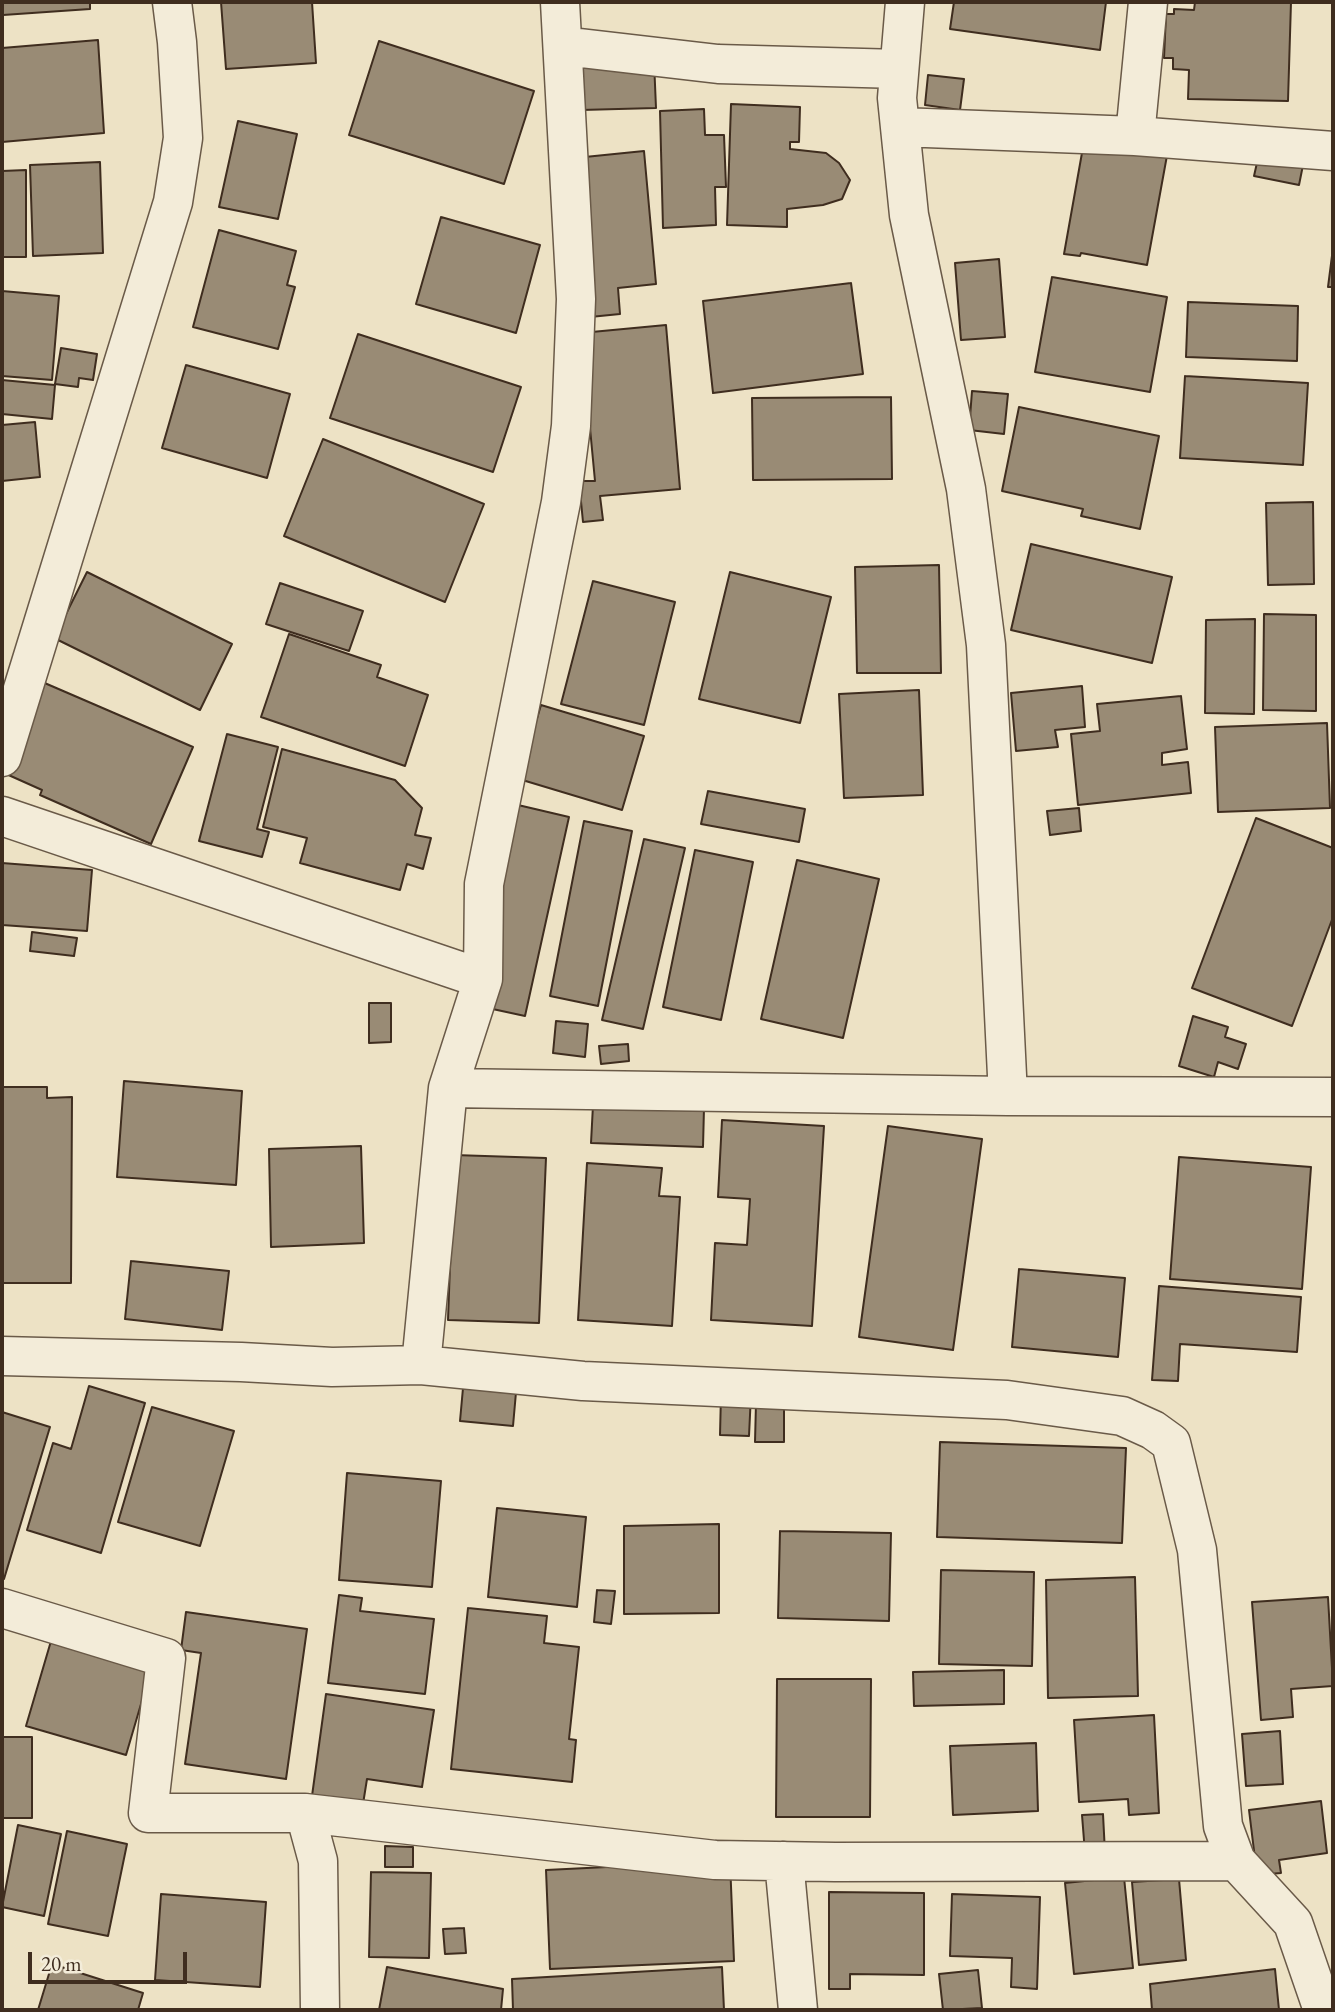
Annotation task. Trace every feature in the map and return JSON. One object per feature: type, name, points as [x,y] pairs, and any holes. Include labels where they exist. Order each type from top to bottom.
[{"type":"street","points":[[2,757],[173,202],[183,138],[172,2]]},
{"type":"street","points":[[421,1365],[448,1088],[483,979],[484,884],[561,502],[571,426],[576,299],[560,2]]},
{"type":"street","points":[[905,2],[897,98],[908,215],[966,489],[986,645],[1008,1097]]},
{"type":"street","points":[[1135,136],[1148,2]]},
{"type":"street","points":[[563,46],[718,64],[899,69]]},
{"type":"street","points":[[900,128],[1135,136],[1333,151]]},
{"type":"street","points":[[2,816],[483,979]]},
{"type":"street","points":[[448,1088],[1008,1097],[1333,1097]]},
{"type":"street","points":[[2,1356],[332,1367],[421,1365],[583,1381],[1007,1400],[1122,1416],[1153,1430],[1171,1443],[1197,1550],[1223,1826],[1236,1861],[1293,1923],[1323,2010]]},
{"type":"street","points":[[2,1608],[166,1658],[148,1813],[304,1813],[715,1860],[1236,1861]]},
{"type":"street","points":[[304,1813],[318,1861],[320,2010]]},
{"type":"street","points":[[784,1861],[799,2010]]},
{"type":"building","points":[[2,2],[90,2],[90,9],[3,15]]},
{"type":"building","points":[[221,2],[312,2],[316,63],[226,69]]},
{"type":"building","points":[[954,2],[1106,2],[1100,50],[950,29]]},
{"type":"building","points":[[1195,2],[1291,2],[1288,101],[1188,99],[1189,70],[1173,69],[1173,58],[1164,58],[1166,14],[1174,14],[1174,9],[1194,10]]},
{"type":"building","points":[[98,40],[104,133],[2,142],[2,48]]},
{"type":"building","points":[[379,41],[534,91],[504,184],[349,135]]},
{"type":"building","points":[[654,61],[656,108],[581,110],[580,63]]},
{"type":"building","points":[[928,75],[964,79],[960,110],[925,105]]},
{"type":"building","points":[[731,104],[800,107],[799,142],[790,142],[790,149],[826,153],[839,163],[850,180],[842,199],[823,205],[787,209],[787,227],[727,225]]},
{"type":"building","points":[[704,109],[705,135],[724,135],[726,187],[715,187],[716,225],[663,228],[660,111]]},
{"type":"building","points":[[238,121],[297,134],[278,219],[219,207]]},
{"type":"building","points":[[1085,136],[1168,150],[1147,265],[1081,253],[1080,256],[1064,254]]},
{"type":"building","points":[[1261,145],[1305,155],[1299,185],[1254,176]]},
{"type":"building","points":[[644,151],[656,284],[618,288],[620,314],[590,317],[575,158]]},
{"type":"building","points":[[100,162],[103,253],[33,256],[30,165]]},
{"type":"building","points":[[26,170],[26,257],[2,257],[2,171]]},
{"type":"building","points":[[441,217],[540,245],[516,333],[416,304]]},
{"type":"building","points":[[219,230],[296,251],[287,285],[295,287],[278,349],[193,327]]},
{"type":"building","points":[[1333,248],[1333,287],[1328,287]]},
{"type":"building","points":[[999,259],[1005,337],[961,340],[955,263]]},
{"type":"building","points":[[1052,277],[1167,297],[1150,392],[1035,372]]},
{"type":"building","points":[[851,283],[863,374],[713,393],[703,301]]},
{"type":"building","points":[[2,291],[59,296],[52,380],[2,376]]},
{"type":"building","points":[[1188,302],[1298,306],[1297,361],[1186,357]]},
{"type":"building","points":[[666,325],[680,489],[600,496],[603,520],[583,522],[579,481],[595,481],[581,333]]},
{"type":"building","points":[[358,334],[521,387],[493,472],[330,418]]},
{"type":"building","points":[[61,348],[97,354],[93,380],[79,378],[78,387],[55,384]]},
{"type":"building","points":[[186,365],[290,394],[267,478],[162,448]]},
{"type":"building","points":[[1185,376],[1308,383],[1303,465],[1180,458]]},
{"type":"building","points":[[2,380],[55,385],[52,419],[2,414]]},
{"type":"building","points":[[972,391],[1008,394],[1004,434],[969,430]]},
{"type":"building","points":[[891,397],[892,479],[753,480],[752,398]]},
{"type":"building","points":[[1019,407],[1159,436],[1140,529],[1081,516],[1083,509],[1002,491]]},
{"type":"building","points":[[35,422],[40,477],[2,481],[2,425]]},
{"type":"building","points":[[323,439],[484,504],[445,602],[284,536]]},
{"type":"building","points":[[1313,502],[1314,584],[1268,585],[1266,503]]},
{"type":"building","points":[[1031,544],[1172,577],[1152,663],[1011,630]]},
{"type":"building","points":[[939,565],[941,673],[857,673],[855,567]]},
{"type":"building","points":[[87,572],[232,644],[200,710],[54,638]]},
{"type":"building","points":[[730,572],[831,597],[800,723],[699,699]]},
{"type":"building","points":[[593,581],[675,602],[644,725],[561,704]]},
{"type":"building","points":[[280,583],[363,611],[349,651],[266,624]]},
{"type":"building","points":[[1264,614],[1316,615],[1316,711],[1263,710]]},
{"type":"building","points":[[1255,619],[1254,714],[1205,713],[1206,620]]},
{"type":"building","points":[[289,634],[381,665],[377,677],[428,695],[405,766],[261,717]]},
{"type":"building","points":[[40,681],[193,747],[151,844],[40,795],[42,790],[4,773]]},
{"type":"building","points":[[1082,686],[1085,727],[1055,730],[1058,747],[1016,751],[1011,693]]},
{"type":"building","points":[[919,690],[923,795],[844,798],[839,694]]},
{"type":"building","points":[[1181,696],[1187,749],[1162,753],[1162,765],[1188,762],[1191,793],[1078,805],[1071,734],[1100,731],[1097,704]]},
{"type":"building","points":[[541,705],[644,736],[622,810],[519,779]]},
{"type":"building","points":[[1327,723],[1330,808],[1218,812],[1215,727]]},
{"type":"building","points":[[227,734],[278,747],[257,829],[269,832],[262,857],[199,841]]},
{"type":"building","points":[[282,749],[395,780],[422,808],[415,835],[431,838],[423,869],[407,864],[400,890],[300,863],[307,838],[263,827]]},
{"type":"building","points":[[708,791],[805,809],[799,842],[701,824]]},
{"type":"building","points":[[518,805],[569,817],[525,1016],[474,1005]]},
{"type":"building","points":[[1079,808],[1081,831],[1050,835],[1047,811]]},
{"type":"building","points":[[1256,818],[1333,848],[1333,917],[1292,1026],[1192,988]]},
{"type":"building","points":[[584,821],[632,831],[598,1006],[550,996]]},
{"type":"building","points":[[644,839],[685,848],[643,1029],[602,1020]]},
{"type":"building","points":[[695,850],[753,862],[721,1020],[663,1007]]},
{"type":"building","points":[[797,860],[879,879],[843,1038],[761,1019]]},
{"type":"building","points":[[2,863],[92,870],[87,931],[2,925]]},
{"type":"building","points":[[32,932],[77,938],[74,956],[30,951]]},
{"type":"building","points":[[369,1003],[391,1003],[391,1042],[369,1043]]},
{"type":"building","points":[[1193,1016],[1228,1027],[1225,1037],[1246,1044],[1238,1069],[1218,1062],[1214,1077],[1179,1066]]},
{"type":"building","points":[[556,1021],[588,1024],[585,1057],[553,1053]]},
{"type":"building","points":[[628,1044],[629,1061],[601,1064],[599,1046]]},
{"type":"building","points":[[124,1081],[242,1091],[236,1185],[117,1177]]},
{"type":"building","points":[[2,1087],[47,1087],[47,1098],[72,1097],[71,1283],[2,1283]]},
{"type":"building","points":[[593,1105],[704,1108],[703,1147],[591,1143]]},
{"type":"building","points":[[722,1120],[824,1126],[812,1326],[711,1320],[715,1243],[747,1245],[750,1199],[718,1197]]},
{"type":"building","points":[[888,1126],[982,1139],[953,1350],[859,1337]]},
{"type":"building","points":[[361,1146],[364,1243],[271,1247],[269,1149]]},
{"type":"building","points":[[454,1155],[546,1158],[539,1323],[448,1320]]},
{"type":"building","points":[[1179,1157],[1311,1167],[1302,1289],[1170,1279]]},
{"type":"building","points":[[587,1163],[662,1168],[659,1196],[680,1197],[672,1326],[578,1320]]},
{"type":"building","points":[[131,1261],[229,1271],[222,1330],[125,1319]]},
{"type":"building","points":[[1019,1269],[1125,1278],[1118,1357],[1012,1347]]},
{"type":"building","points":[[1159,1286],[1301,1297],[1297,1352],[1180,1344],[1178,1381],[1152,1380]]},
{"type":"building","points":[[464,1377],[517,1381],[513,1426],[460,1421]]},
{"type":"building","points":[[89,1386],[145,1403],[101,1553],[27,1530],[53,1443],[71,1449]]},
{"type":"building","points":[[721,1394],[751,1394],[749,1436],[720,1435]]},
{"type":"building","points":[[756,1403],[784,1404],[784,1442],[755,1442]]},
{"type":"building","points":[[152,1407],[234,1431],[200,1546],[118,1522]]},
{"type":"building","points":[[2,1412],[50,1427],[4,1579],[2,1578]]},
{"type":"building","points":[[940,1442],[1126,1448],[1122,1543],[937,1537]]},
{"type":"building","points":[[347,1473],[441,1481],[432,1587],[339,1580]]},
{"type":"building","points":[[497,1508],[586,1517],[577,1607],[488,1597]]},
{"type":"building","points":[[719,1524],[719,1613],[624,1614],[624,1526]]},
{"type":"building","points":[[780,1531],[891,1533],[889,1621],[778,1618]]},
{"type":"building","points":[[941,1570],[1034,1572],[1032,1666],[939,1664]]},
{"type":"building","points":[[1135,1577],[1138,1696],[1048,1698],[1046,1580]]},
{"type":"building","points":[[597,1590],[615,1591],[611,1624],[594,1622]]},
{"type":"building","points":[[339,1595],[362,1598],[360,1611],[434,1619],[425,1694],[328,1683]]},
{"type":"building","points":[[1328,1597],[1333,1686],[1291,1689],[1293,1717],[1261,1720],[1252,1602]]},
{"type":"building","points":[[468,1608],[547,1616],[544,1643],[579,1647],[569,1739],[576,1740],[572,1782],[451,1769]]},
{"type":"building","points":[[186,1612],[307,1629],[286,1779],[185,1764],[201,1653],[181,1650]]},
{"type":"building","points":[[51,1641],[151,1670],[126,1755],[26,1726]]},
{"type":"building","points":[[1004,1670],[1004,1704],[914,1706],[913,1672]]},
{"type":"building","points":[[777,1679],[871,1679],[870,1817],[776,1817]]},
{"type":"building","points":[[326,1694],[434,1710],[422,1787],[367,1779],[363,1804],[312,1796]]},
{"type":"building","points":[[1154,1715],[1159,1813],[1129,1815],[1128,1799],[1079,1802],[1074,1720]]},
{"type":"building","points":[[1280,1731],[1283,1784],[1246,1786],[1242,1734]]},
{"type":"building","points":[[2,1737],[32,1737],[32,1818],[2,1818]]},
{"type":"building","points":[[1036,1743],[1038,1811],[953,1815],[950,1746]]},
{"type":"building","points":[[1321,1801],[1327,1853],[1279,1860],[1281,1873],[1257,1875],[1249,1810]]},
{"type":"building","points":[[1103,1814],[1105,1853],[1085,1853],[1082,1815]]},
{"type":"building","points":[[18,1825],[61,1834],[44,1916],[2,1907]]},
{"type":"building","points":[[67,1831],[127,1844],[108,1936],[48,1924]]},
{"type":"building","points":[[385,1846],[413,1847],[413,1867],[385,1867]]},
{"type":"building","points":[[730,1861],[734,1961],[550,1969],[546,1870]]},
{"type":"building","points":[[371,1872],[431,1873],[429,1958],[369,1957]]},
{"type":"building","points":[[1124,1877],[1133,1968],[1074,1974],[1065,1883]]},
{"type":"building","points":[[1179,1879],[1186,1960],[1139,1965],[1132,1882]]},
{"type":"building","points":[[829,1892],[924,1893],[924,1975],[850,1974],[850,1989],[829,1989]]},
{"type":"building","points":[[161,1894],[266,1902],[260,1987],[155,1980]]},
{"type":"building","points":[[952,1894],[1040,1897],[1037,1989],[1011,1987],[1012,1958],[950,1956]]},
{"type":"building","points":[[464,1928],[466,1953],[445,1954],[443,1929]]},
{"type":"building","points":[[52,1964],[143,1993],[138,2010],[38,2010]]},
{"type":"building","points":[[387,1967],[503,1989],[501,2010],[379,2010]]},
{"type":"building","points":[[722,1967],[724,2010],[513,2010],[512,1979]]},
{"type":"building","points":[[1275,1969],[1279,2010],[1152,2010],[1150,1984]]},
{"type":"building","points":[[978,1970],[982,2008],[943,2010],[939,1974]]}]
